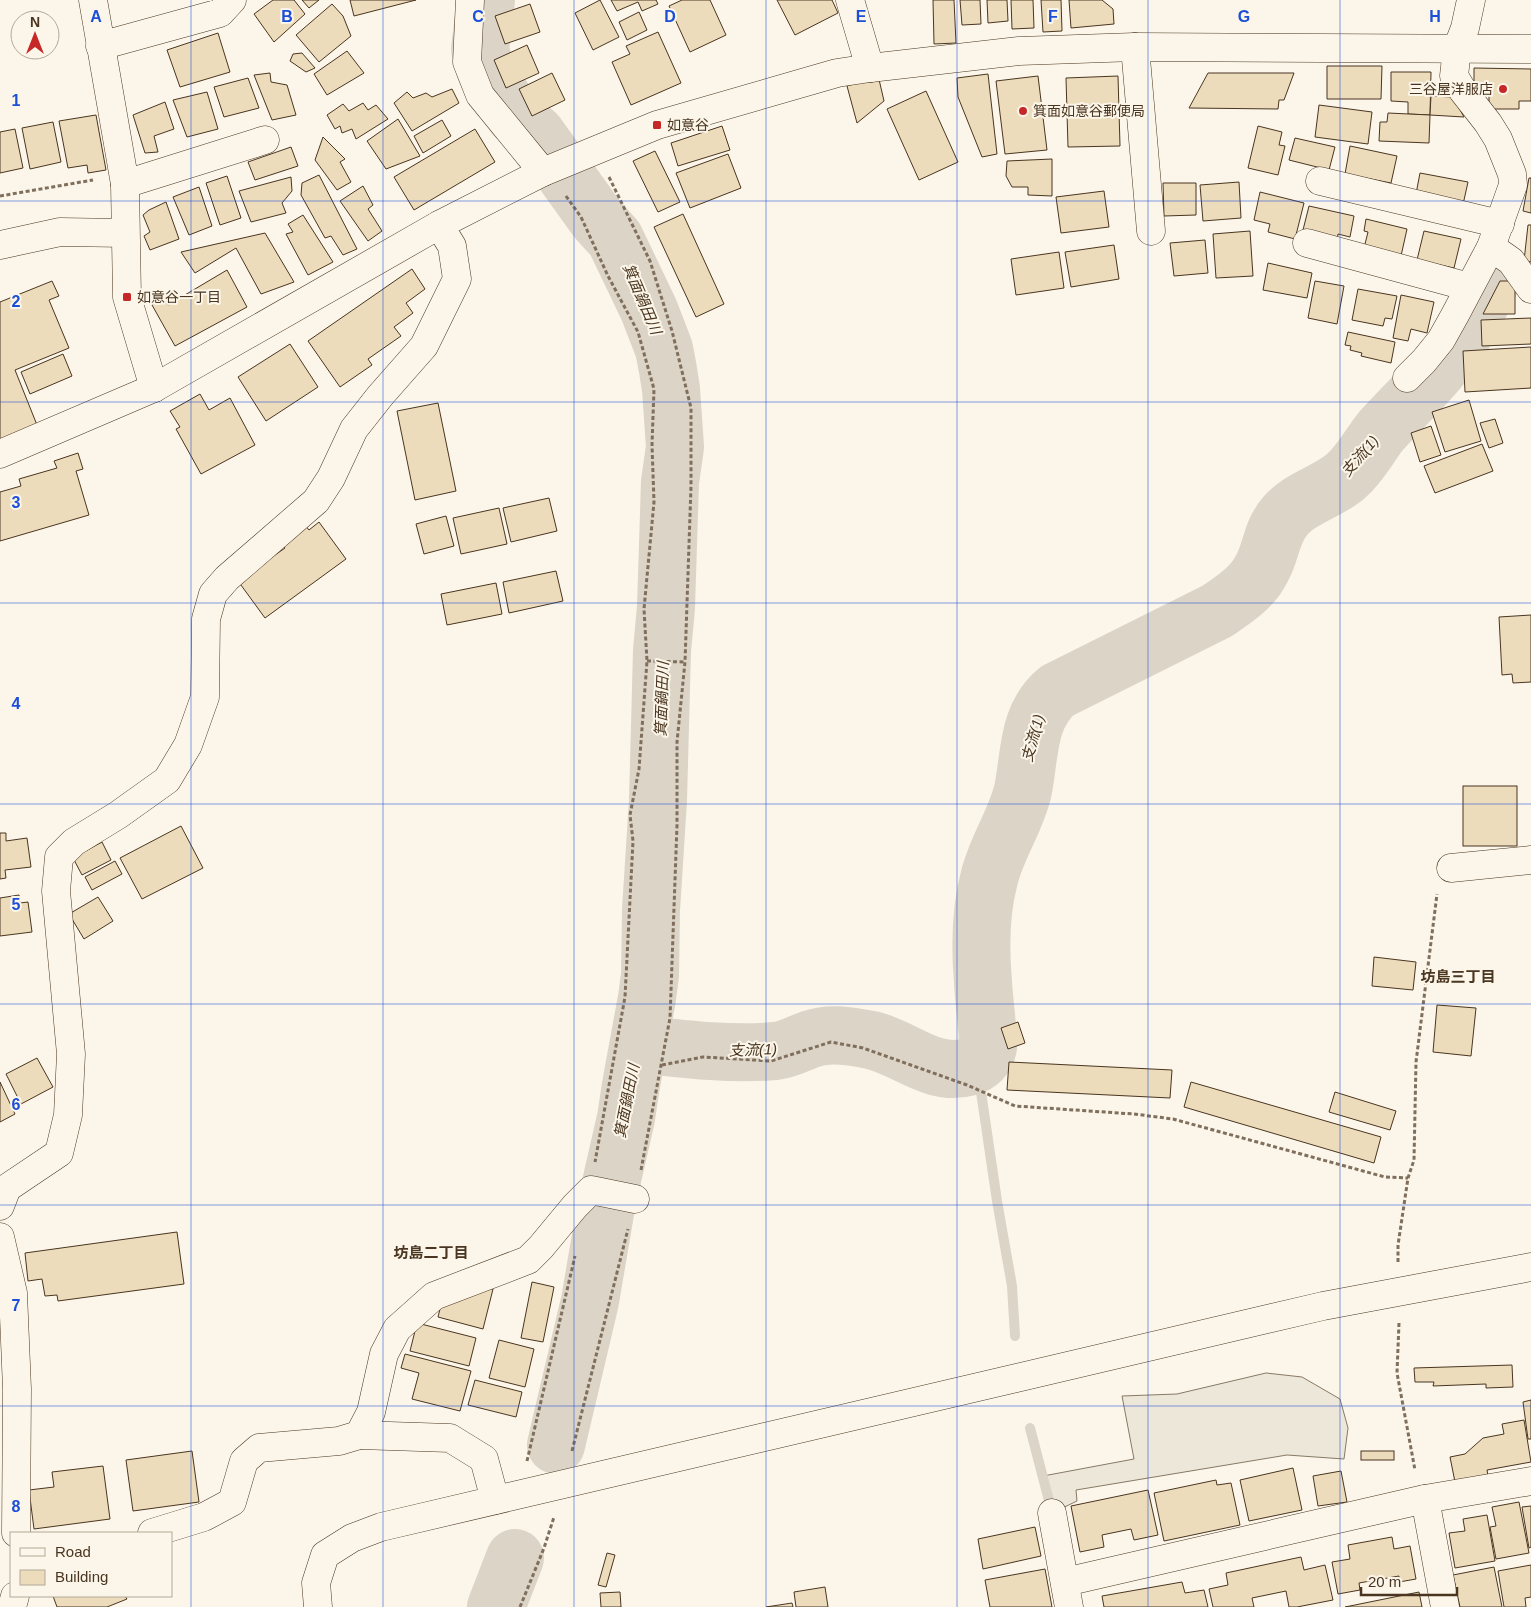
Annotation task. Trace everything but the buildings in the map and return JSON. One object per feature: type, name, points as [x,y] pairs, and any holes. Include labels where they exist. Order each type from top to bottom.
[{"type":"street","points":[[93,0],[124,179],[126,297],[154,388]]},
{"type":"street","points":[[100,46],[220,12],[232,0]]},
{"type":"street","points":[[470,0],[467,62],[480,95],[547,170]]},
{"type":"street","points":[[850,0],[870,68]]},
{"type":"street","points":[[1407,378],[1441,340],[1455,316],[1495,235],[1513,186],[1512,174],[1498,139],[1454,76],[1457,48],[1465,28],[1471,0]]},
{"type":"street","points":[[1135,47],[1150,231]]},
{"type":"street","points":[[0,454],[154,388],[439,225],[547,170],[657,125],[837,73],[1019,51],[1135,47],[1531,49]]},
{"type":"street","points":[[124,179],[265,140]]},
{"type":"street","points":[[1320,181],[1495,235],[1531,289]]},
{"type":"street","points":[[0,1206],[7,1188],[59,1153],[68,1115],[71,1054],[56,891],[59,857],[74,842],[118,815],[167,780],[188,745],[205,697],[206,619],[213,594],[227,578],[316,501],[331,478],[354,429],[424,346],[457,280],[452,246],[439,225]]},
{"type":"street","points":[[0,245],[60,232],[125,233]]},
{"type":"street","points":[[1307,243],[1469,287]]},
{"type":"street","points":[[1451,868],[1531,860]]},
{"type":"street","points":[[359,1435],[370,1412],[384,1354],[397,1329],[434,1296],[528,1260],[594,1191],[631,1198]]},
{"type":"street","points":[[0,1237],[13,1293],[9,1389],[16,1532]]},
{"type":"street","points":[[318,1607],[316,1583],[325,1555],[352,1538],[381,1527],[1323,1306],[1531,1267]]},
{"type":"street","points":[[155,1532],[204,1517],[232,1502],[244,1461],[259,1448],[339,1441],[359,1435],[450,1438],[484,1459],[496,1500]]},
{"type":"street","points":[[1052,1513],[1067,1594],[1425,1499],[1531,1481]]},
{"type":"street","points":[[1425,1499],[1445,1607]]},
{"type":"path","points":[[520,1607],[544,1548],[564,1484],[662,1065],[670,1018],[677,835],[677,742],[683,662],[691,486],[691,408],[672,331],[650,261],[588,153]]},
{"type":"path","points":[[547,170],[581,217],[608,276],[638,332],[654,389],[652,445],[654,502],[644,609],[649,661],[638,769],[630,814],[633,841],[625,997],[594,1191]]},
{"type":"path","points":[[0,196],[124,179]]},
{"type":"path","points":[[649,661],[683,662]]},
{"type":"path","points":[[1425,1499],[1414,1466],[1397,1373],[1398,1245],[1408,1178],[1414,1160],[1416,1062],[1439,882],[1451,868]]},
{"type":"path","points":[[662,1065],[703,1057],[771,1060],[831,1042],[863,1048],[967,1085],[1014,1106],[1134,1114],[1173,1119],[1385,1177],[1408,1178]]},
{"type":"path","points":[[535,1434],[575,1255]]},
{"type":"shaded area","points":[[1266,1373],[1302,1377],[1340,1399],[1348,1428],[1344,1459],[1287,1455],[1076,1490],[1077,1501],[1052,1513],[1043,1476],[1134,1459],[1122,1396],[1177,1394]]},
{"type":"waterway","name":"箕面鍋田川","points":[[486,0],[480,49],[489,78],[515,116],[536,134],[597,219],[615,239],[649,310],[664,349],[668,370],[675,447],[670,482],[666,607],[662,651],[658,800],[651,910],[650,975],[626,1118],[607,1201],[590,1301],[556,1445]]},
{"type":"waterway","name":"支流(1)","points":[[639,1044],[707,1051],[758,1052],[784,1049],[818,1037],[841,1035],[871,1040],[930,1065],[942,1068],[968,1067],[981,1060],[986,1054],[988,1047],[981,943],[982,917],[986,892],[996,856],[1020,801],[1031,737],[1040,712],[1047,701],[1057,691],[1217,611],[1247,588],[1265,563],[1277,529],[1286,515],[1292,509],[1346,476],[1361,460],[1381,431],[1431,378],[1447,358],[1471,321],[1485,295],[1496,268]]},
{"type":"waterway","points":[[981,1092],[1012,1286],[1015,1336]]},
{"type":"waterway","points":[[1030,1428],[1052,1512]]},
{"type":"waterway","name":"箕面鍋田川","points":[[496,1607],[515,1558]]},
{"type":"place","name":"三谷屋洋服店","points":[[1503,89]]},
{"type":"place","name":"箕面如意谷郵便局","points":[[1023,111]]},
{"type":"place","name":"如意谷","points":[[657,125]]},
{"type":"place","name":"如意谷一丁目","points":[[127,297]]},
{"type":"district","name":"坊島三丁目","points":[[1458,977]]},
{"type":"district","name":"坊島二丁目","points":[[431,1253]]}]
